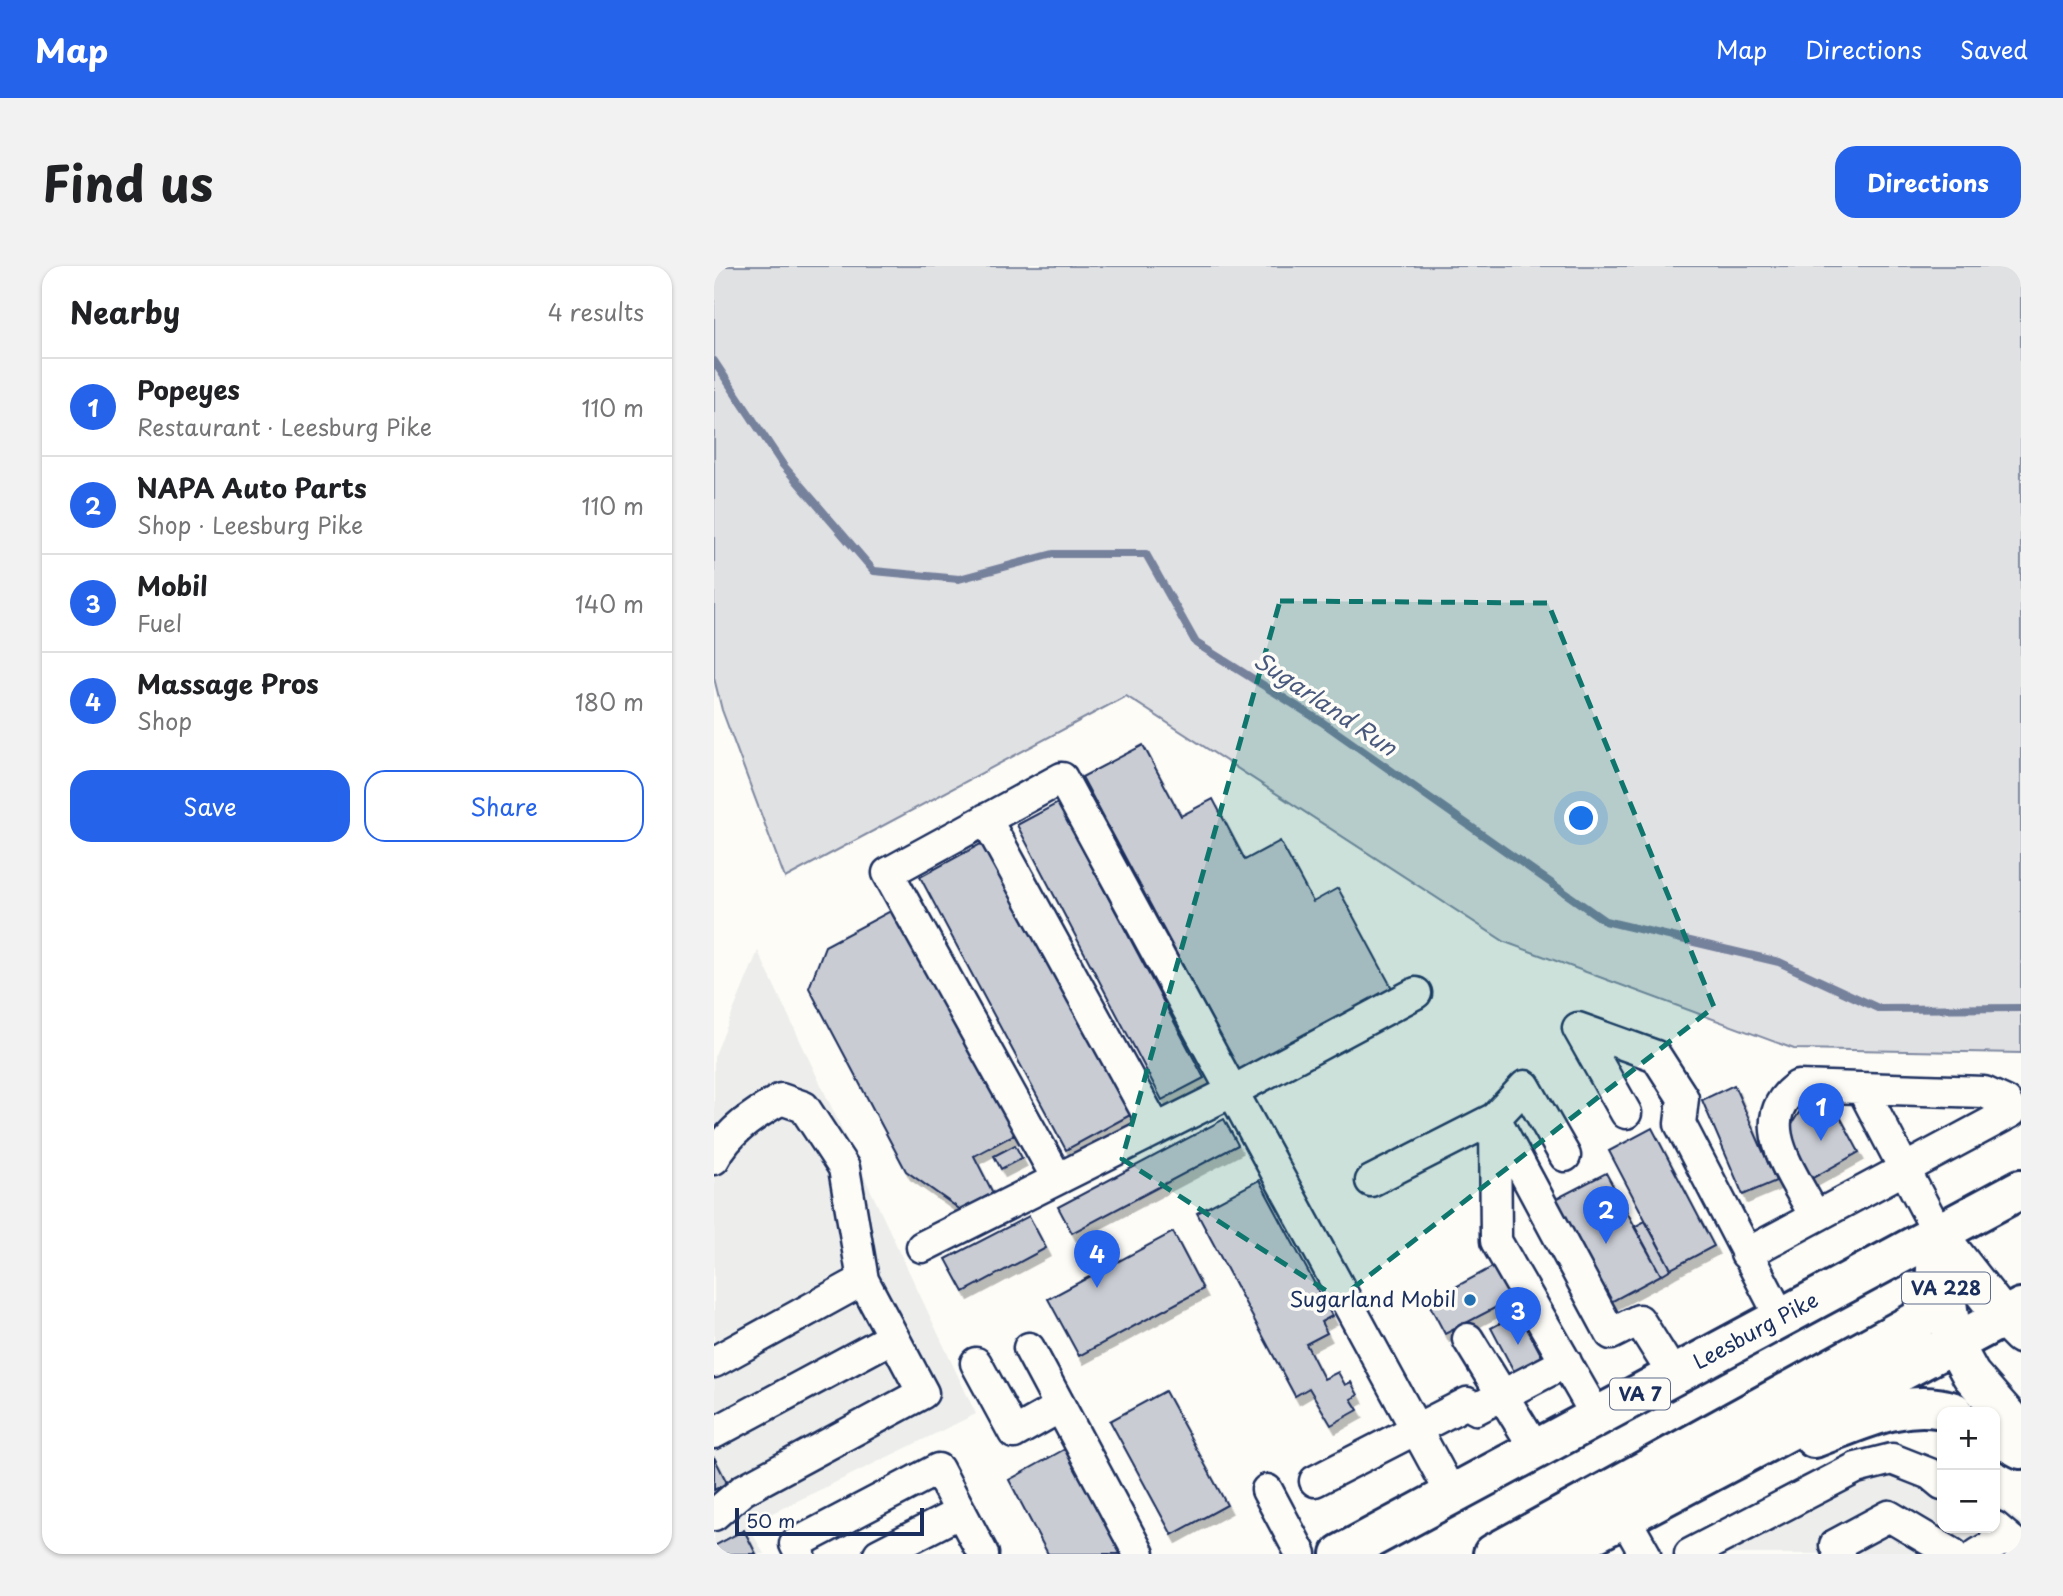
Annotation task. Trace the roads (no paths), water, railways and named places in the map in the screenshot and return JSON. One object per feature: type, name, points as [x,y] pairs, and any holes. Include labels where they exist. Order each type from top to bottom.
[{"type":"highway","name":"Leesburg Pike","points":[[1341,1554],[2021,1189]]},
{"type":"highway","points":[[1493,1554],[1919,1320],[1935,1287],[1938,1233]]},
{"type":"highway","points":[[1555,1554],[1953,1342],[2015,1320]]},
{"type":"highway","points":[[1690,1483],[1900,1409],[1922,1407],[1937,1409]]},
{"type":"highway","points":[[2000,1438],[2021,1449]]},
{"type":"main road","name":"VA 228","points":[[1938,1233],[2015,1320]]},
{"type":"main road","name":"VA 228","points":[[1938,1233],[1953,1342],[1977,1383],[2021,1432]]},
{"type":"street","points":[[1057,1178],[888,873],[1062,778],[1452,1494]]},
{"type":"street","points":[[986,819],[1156,1129]]},
{"type":"street","points":[[922,1247],[1233,1091],[1416,993]]},
{"type":"street","points":[[1626,1113],[1578,1028],[1656,1056],[1684,1098],[1680,1124],[1781,1318]]},
{"type":"street","points":[[1371,1181],[1495,1118],[1525,1086],[1565,1156]]},
{"type":"street","points":[[1746,1254],[2011,1112],[2006,1102],[1984,1092],[1798,1086],[1782,1097],[1775,1113],[1774,1133],[1815,1217]]},
{"type":"street","points":[[1862,1088],[1938,1233]]},
{"type":"street","points":[[714,1159],[720,1145],[753,1115],[781,1099],[804,1107],[844,1168],[863,1280],[923,1394],[743,1490],[714,1515]]},
{"type":"street","points":[[1495,1118],[1496,1241],[1597,1416]]},
{"type":"street","points":[[1495,1118],[1611,1334],[1639,1320],[1674,1376]]},
{"type":"street","points":[[714,1362],[863,1280]]},
{"type":"street","points":[[714,1433],[893,1337]]},
{"type":"street","points":[[1468,1339],[1536,1450]]},
{"type":"street","points":[[1029,1348],[1139,1554]]},
{"type":"street","points":[[1315,1481],[1467,1403],[1476,1409],[1566,1362]]},
{"type":"street","points":[[976,1363],[1014,1433],[1060,1407]]},
{"type":"street","points":[[1690,1554],[1856,1468],[1892,1459],[1930,1474],[1937,1480]]},
{"type":"street","points":[[800,1554],[795,1544],[938,1469],[984,1554]]},
{"type":"street","points":[[1266,1490],[1301,1554]]},
{"type":"street","points":[[879,1554],[961,1512]]},
{"type":"street","points":[[1837,1550],[1889,1516],[1924,1544],[1953,1554]]},
{"type":"street","points":[[1624,1517],[1645,1554]]},
{"type":"street","points":[[1978,1554],[2008,1538]]},
{"type":"waterway","name":"Sugarland Run","points":[[714,361],[783,465],[874,571],[959,579],[1053,554],[1146,554],[1196,643],[1322,722],[1605,921],[1779,962],[1880,1009],[2021,1008]]},
{"type":"place","name":"Popeyes","points":[[1821,1141]]},
{"type":"place","name":"NAPA Auto Parts","points":[[1606,1244]]},
{"type":"place","name":"Massage Pros","points":[[1097,1288]]},
{"type":"place","name":"Sugarland Mobil","points":[[1470,1300]]},
{"type":"place","name":"Mobil","points":[[1518,1345]]}]
